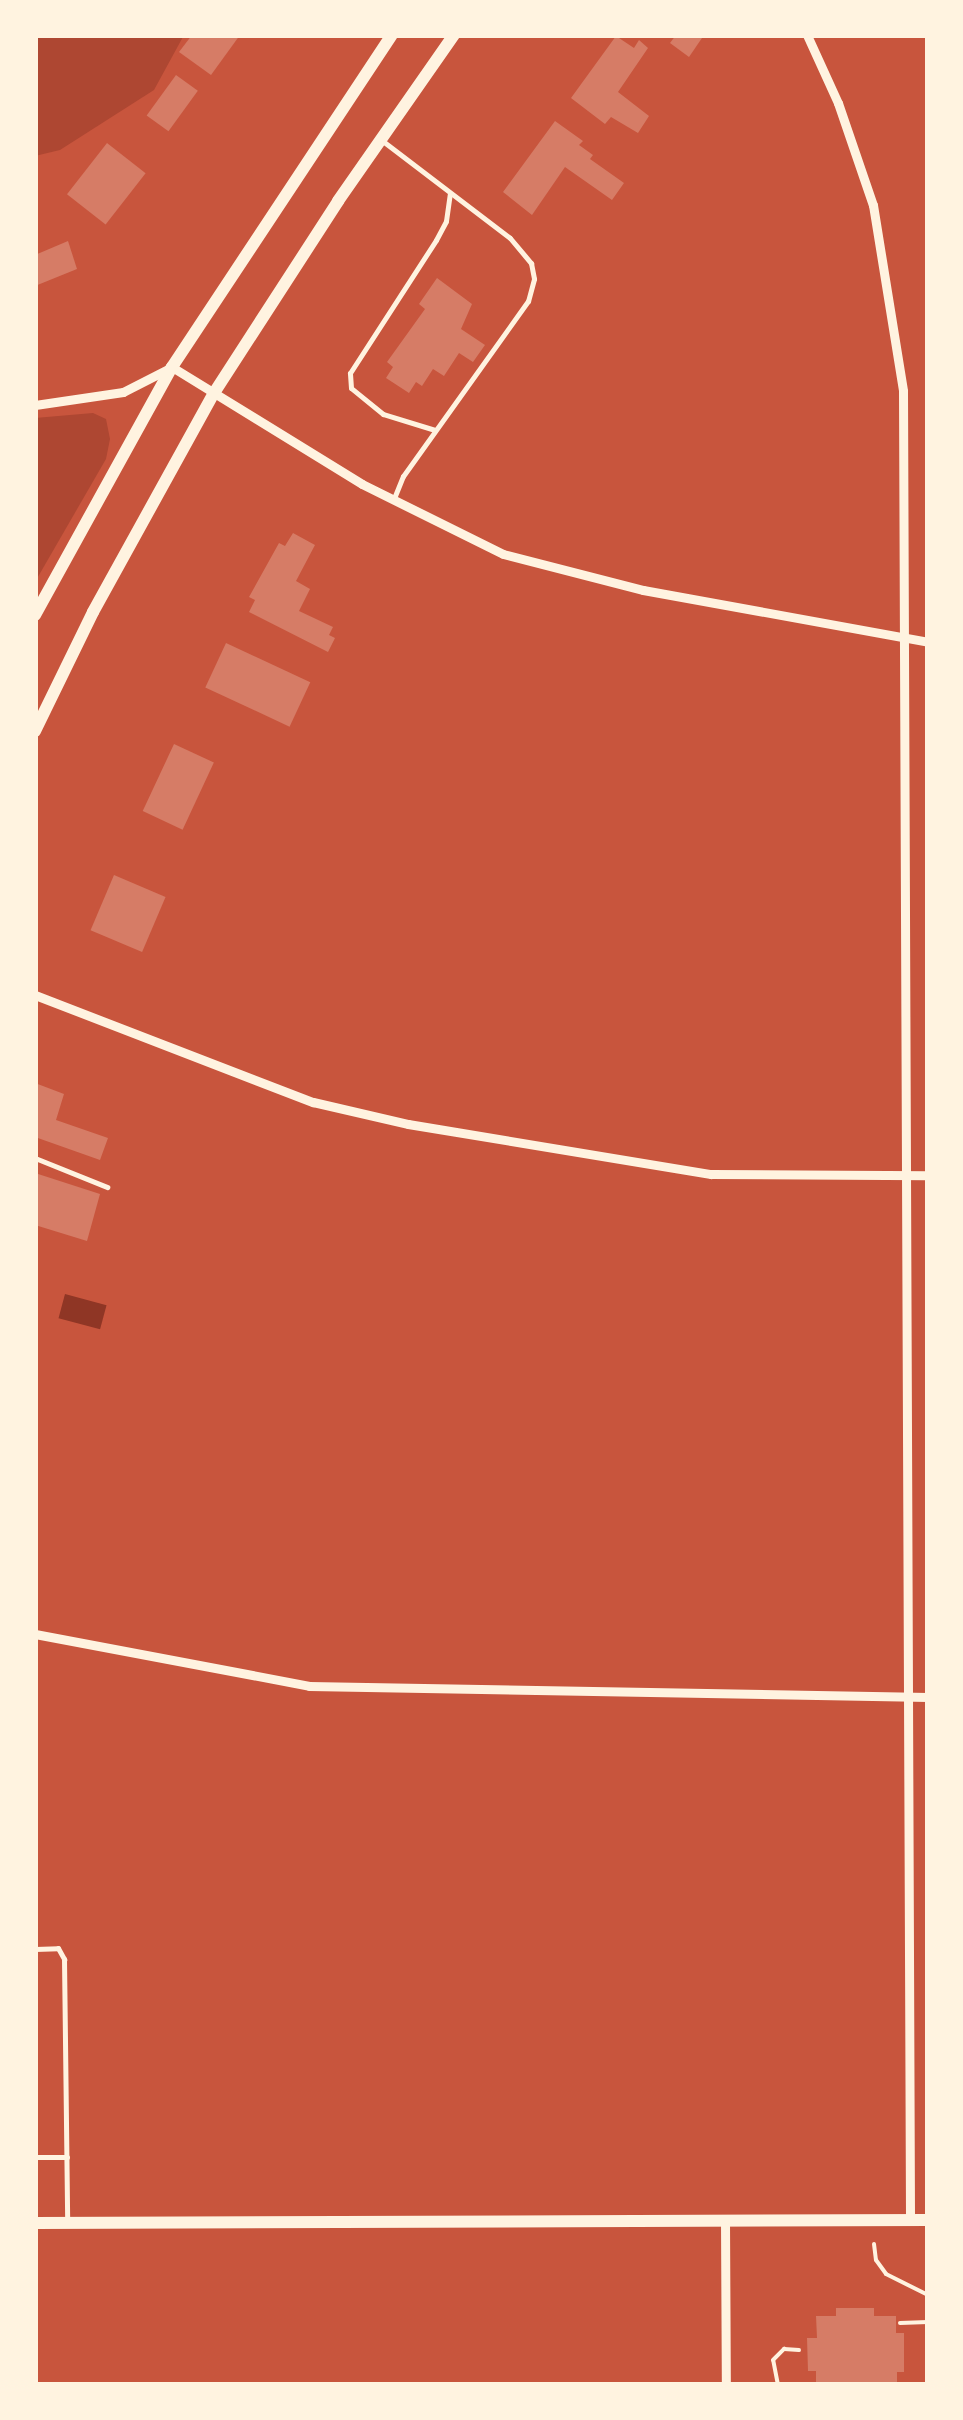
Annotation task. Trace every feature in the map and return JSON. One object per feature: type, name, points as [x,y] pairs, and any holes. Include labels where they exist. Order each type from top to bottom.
[{"type":"main road","points":[[35,615],[172,367],[392,35]]},
{"type":"main road","points":[[35,731],[116,568],[214,394],[454,35]]},
{"type":"main road","points":[[35,2223],[928,2220]]},
{"type":"street","points":[[808,35],[838,103],[873,205],[904,391],[903,1174],[910,2220]]},
{"type":"street","points":[[35,404],[123,392],[172,367],[305,451],[503,554],[642,590],[928,642]]},
{"type":"street","points":[[35,994],[313,1102],[408,1124],[711,1174],[928,1174]]},
{"type":"street","points":[[35,1634],[309,1686],[928,1697]]},
{"type":"street","points":[[726,2220],[726,2385]]},
{"type":"lane","points":[[381,140],[510,238],[531,263],[534,279],[528,301],[403,476],[393,499]]},
{"type":"lane","points":[[435,430],[383,414],[351,388],[350,373],[436,240],[446,221],[450,194]]},
{"type":"lane","points":[[35,1158],[107,1187]]},
{"type":"lane","points":[[35,1948],[58,1948],[64,1959],[67,2223]]},
{"type":"lane","points":[[35,2157],[67,2157]]},
{"type":"path","points":[[874,2244],[876,2260],[886,2274],[928,2294]]},
{"type":"path","points":[[900,2323],[928,2322]]},
{"type":"path","points":[[778,2385],[773,2360],[784,2349],[798,2350]]},
{"type":"shaded area","points":[[35,35],[184,35],[154,90],[60,150],[35,156]]},
{"type":"shaded area","points":[[93,413],[106,419],[110,439],[106,459],[35,582],[35,418]]},
{"type":"shaded area","points":[[65,1294],[107,1305],[100,1329],[59,1318]]},
{"type":"building","points":[[192,35],[240,35],[211,75],[179,52]]},
{"type":"building","points":[[676,35],[702,38],[689,57],[670,43]]},
{"type":"building","points":[[616,36],[634,48],[639,40],[648,48],[618,92],[649,116],[638,133],[611,117],[605,124],[571,98]]},
{"type":"building","points":[[176,75],[198,91],[168,131],[147,115]]},
{"type":"building","points":[[555,121],[583,141],[579,145],[593,155],[590,159],[624,183],[612,200],[565,167],[532,215],[503,192]]},
{"type":"building","points":[[107,143],[146,173],[106,224],[67,194]]},
{"type":"building","points":[[68,241],[77,269],[35,286],[35,255]]},
{"type":"building","points":[[437,278],[472,304],[461,329],[485,345],[473,362],[459,353],[444,376],[433,369],[422,386],[416,382],[409,393],[386,378],[393,367],[387,362],[425,309],[419,304]]},
{"type":"building","points":[[293,533],[315,545],[296,581],[310,589],[299,611],[333,627],[329,635],[335,638],[328,652],[249,612],[255,600],[249,597],[279,543],[285,546]]},
{"type":"building","points":[[226,643],[310,682],[290,727],[205,687]]},
{"type":"building","points":[[174,744],[214,763],[183,830],[143,811]]},
{"type":"building","points":[[114,875],[166,897],[142,952],[91,930]]},
{"type":"building","points":[[35,1083],[64,1094],[56,1120],[108,1138],[100,1160],[35,1137]]},
{"type":"building","points":[[35,1173],[100,1194],[87,1241],[35,1225]]},
{"type":"building","points":[[836,2308],[874,2308],[874,2316],[896,2316],[896,2333],[904,2333],[904,2372],[897,2372],[897,2385],[816,2385],[816,2371],[808,2371],[807,2338],[817,2338],[816,2316],[836,2316]]}]
